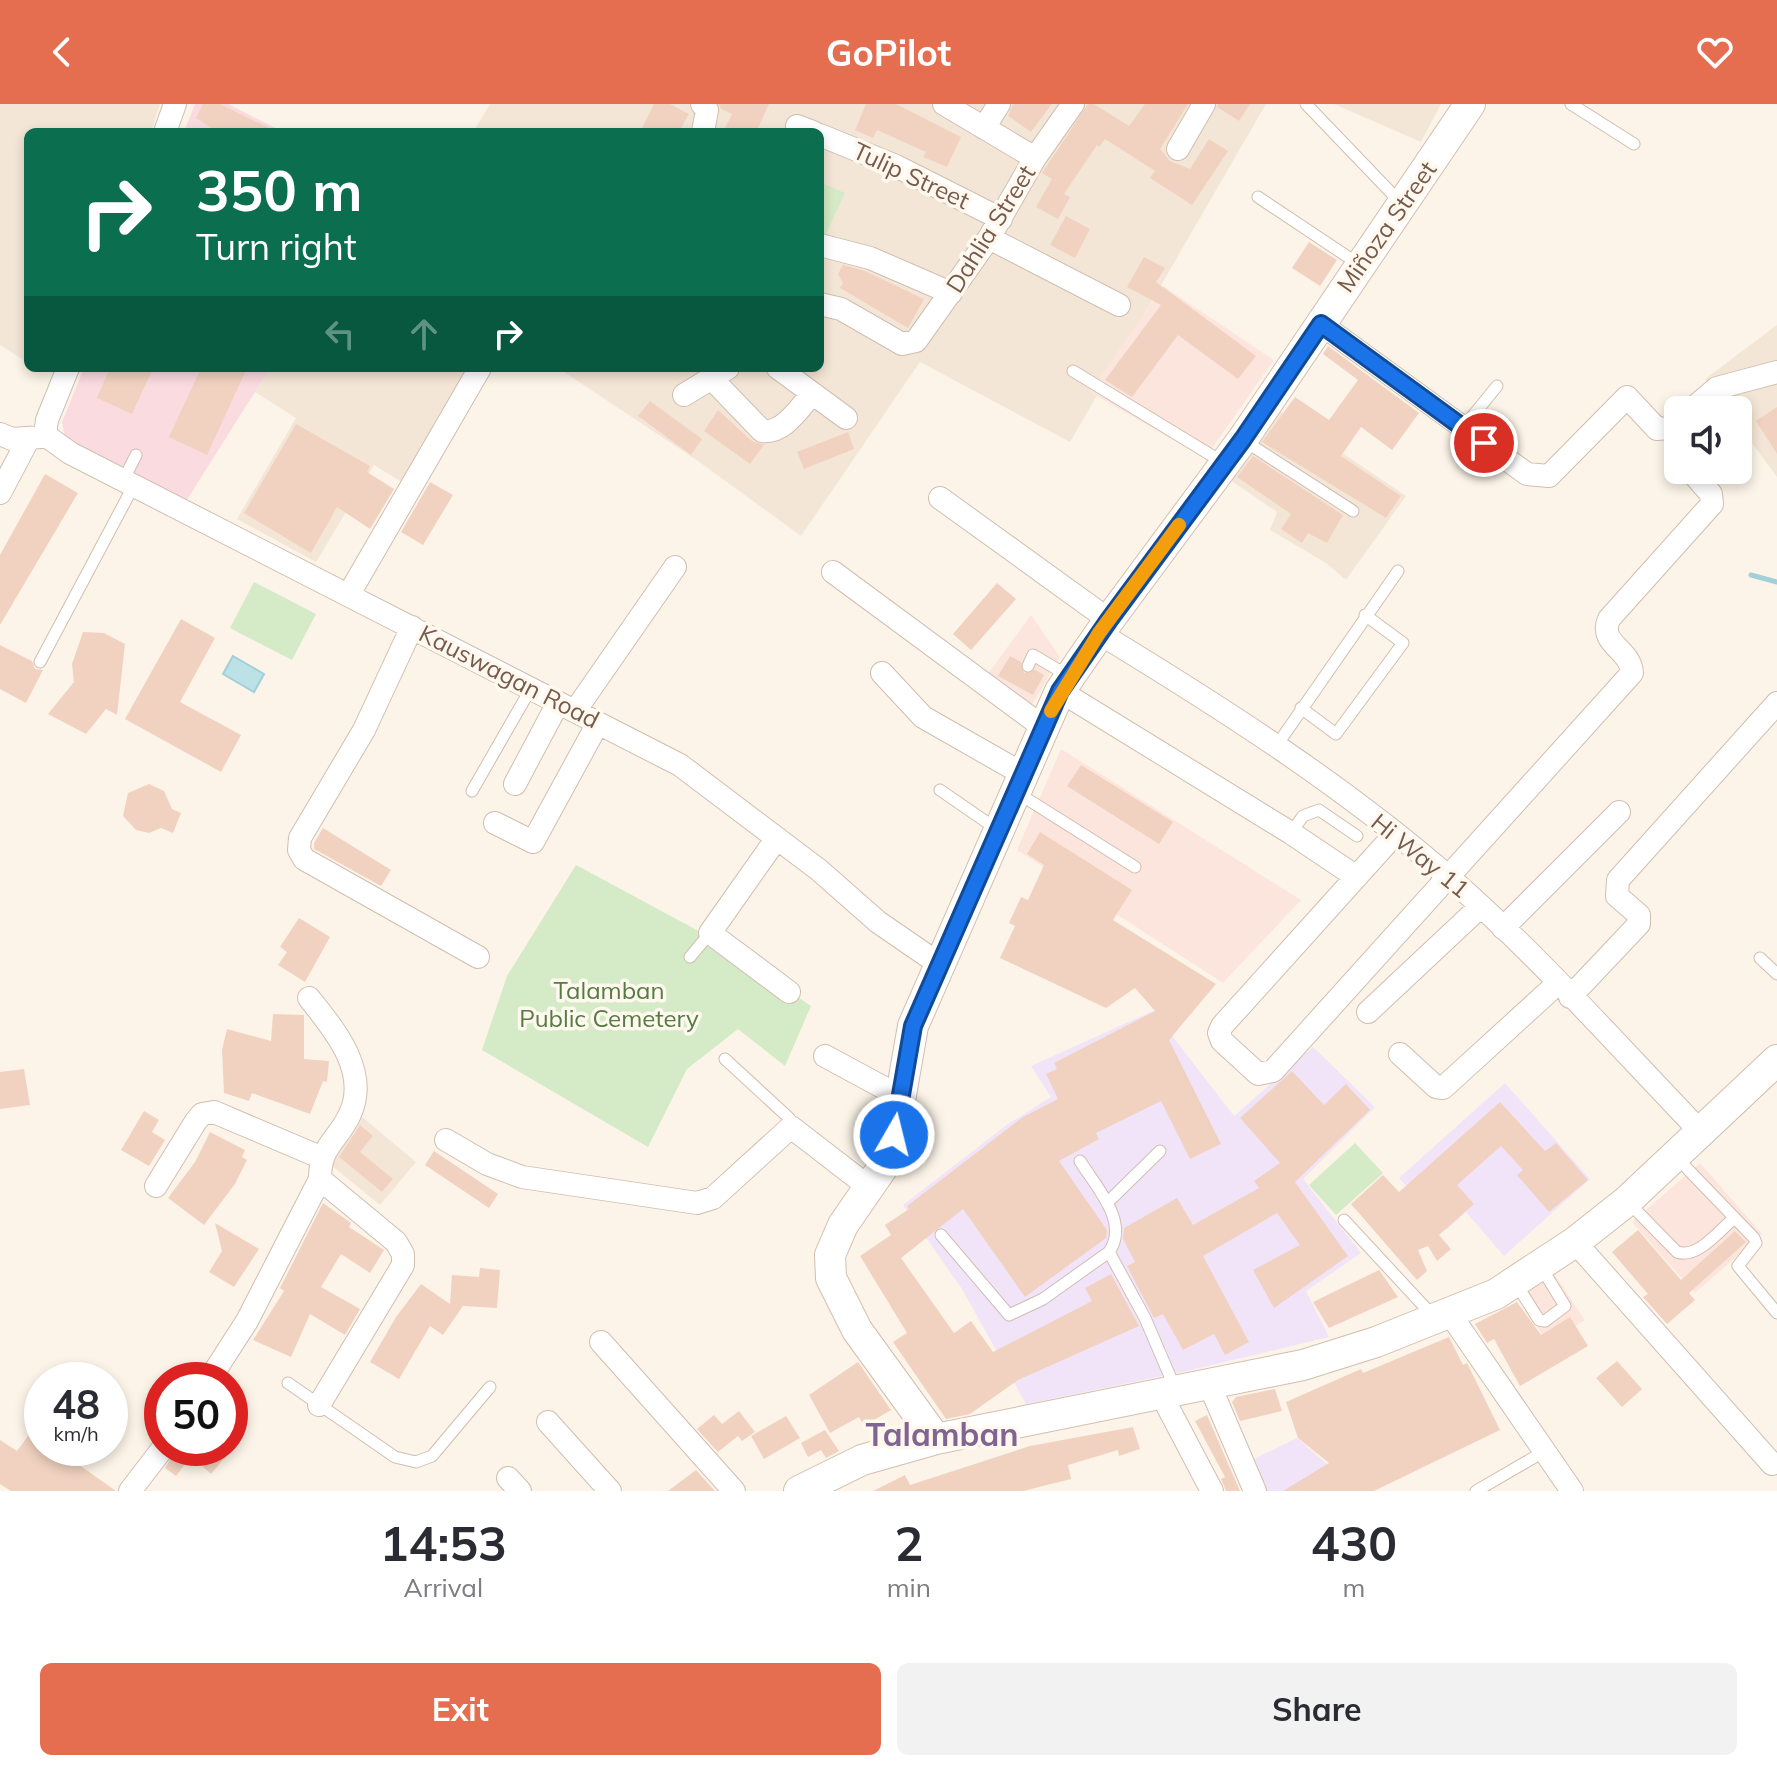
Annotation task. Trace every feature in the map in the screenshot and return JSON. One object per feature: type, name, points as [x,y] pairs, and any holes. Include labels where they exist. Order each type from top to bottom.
[{"type":"main road","name":"Miñoza Street","points":[[936,1439],[857,1330],[831,1278],[830,1255],[843,1225],[885,1164],[913,1026],[942,966],[1043,727],[1066,684],[1104,626],[1234,451],[1470,104]]},
{"type":"main road","points":[[799,1491],[862,1460],[936,1439],[1170,1395],[1315,1362],[1443,1317],[1527,1273],[1575,1242],[1627,1201],[1699,1130],[1773,1072]]},
{"type":"street","points":[[166,128],[175,104]]},
{"type":"street","points":[[702,104],[707,110],[704,128]]},
{"type":"street","points":[[944,104],[1035,158]]},
{"type":"street","points":[[984,128],[999,104]]},
{"type":"street","name":"Dahlia Street","points":[[824,305],[841,309],[902,344],[916,341],[995,229],[1035,158],[1073,104]]},
{"type":"street","points":[[1178,149],[1204,104]]},
{"type":"street","name":"Tulip Street","points":[[824,137],[896,166],[1119,305]]},
{"type":"street","points":[[824,246],[870,258],[951,293]]},
{"type":"street","points":[[1321,324],[1527,474],[1549,476],[1627,397],[1657,429],[1664,428]]},
{"type":"street","points":[[0,493],[47,420],[66,372]]},
{"type":"street","points":[[349,594],[478,372]]},
{"type":"street","points":[[783,372],[846,418]]},
{"type":"street","points":[[1708,396],[1717,388],[1777,372]]},
{"type":"street","points":[[684,395],[720,374],[762,431],[769,432],[783,425],[812,394]]},
{"type":"street","points":[[0,434],[37,438]]},
{"type":"street","name":"Kauswagan Road","points":[[37,438],[349,594],[698,776],[878,922],[942,966]]},
{"type":"street","points":[[1395,834],[1222,1026],[1219,1033],[1222,1041],[1258,1074],[1273,1071],[1450,879],[1632,673],[1628,659],[1607,638],[1605,629],[1609,619],[1712,504],[1711,494],[1702,484]]},
{"type":"street","name":"Hi Way 11","points":[[940,498],[1104,626],[1277,745],[1450,879],[1503,928],[1699,1130]]},
{"type":"street","points":[[515,784],[566,707],[675,567]]},
{"type":"street","points":[[833,572],[1012,694],[1043,727]]},
{"type":"street","points":[[412,627],[364,730],[300,838],[299,850],[304,859],[478,957]]},
{"type":"street","points":[[882,673],[923,717],[1020,782]]},
{"type":"street","points":[[1066,684],[1355,876]]},
{"type":"street","points":[[1400,1054],[1436,1087],[1443,1088],[1639,924],[1639,915],[1617,896],[1618,880],[1777,703]]},
{"type":"street","points":[[495,823],[533,842],[598,723]]},
{"type":"street","points":[[1503,928],[1619,812]]},
{"type":"street","points":[[777,838],[710,933],[789,992]]},
{"type":"street","points":[[1368,1012],[1480,907]]},
{"type":"street","points":[[221,1362],[247,1321],[320,1168],[350,1114],[353,1079],[344,1042],[309,998]]},
{"type":"street","points":[[825,1056],[899,1096]]},
{"type":"street","points":[[156,1186],[196,1121],[202,1114],[214,1112],[320,1168],[396,1242],[403,1254],[403,1265],[319,1405]]},
{"type":"street","points":[[446,1140],[487,1164],[522,1177],[697,1203],[713,1198],[791,1127],[870,1188]]},
{"type":"street","points":[[1575,1242],[1772,1464]]},
{"type":"street","points":[[1443,1317],[1546,1451],[1572,1491]]},
{"type":"street","points":[[601,1342],[734,1491]]},
{"type":"street","points":[[1210,1386],[1255,1491]]},
{"type":"street","points":[[1170,1395],[1212,1491]]},
{"type":"street","points":[[548,1422],[610,1491]]},
{"type":"street","points":[[130,1491],[149,1466]]},
{"type":"lane","points":[[1306,104],[1403,205]]},
{"type":"lane","points":[[1571,104],[1634,144]]},
{"type":"lane","points":[[1258,197],[1361,265]]},
{"type":"lane","points":[[1073,371],[1353,511]]},
{"type":"lane","points":[[1463,428],[1497,386]]},
{"type":"lane","points":[[40,662],[129,482],[136,455]]},
{"type":"lane","points":[[1277,745],[1398,571]]},
{"type":"lane","points":[[1301,708],[1336,734],[1403,643],[1365,615]]},
{"type":"lane","points":[[1028,666],[1033,655],[1066,684]]},
{"type":"lane","points":[[472,791],[530,690]]},
{"type":"lane","points":[[1020,782],[1135,867]]},
{"type":"lane","points":[[940,790],[999,830]]},
{"type":"lane","points":[[1291,833],[1303,816],[1319,810],[1357,836]]},
{"type":"lane","points":[[690,957],[710,933]]},
{"type":"lane","points":[[1760,958],[1777,974]]},
{"type":"lane","points":[[725,1059],[789,1118],[791,1127]]},
{"type":"lane","points":[[1107,1203],[1160,1151]]},
{"type":"lane","points":[[1674,1155],[1756,1243],[1738,1266],[1777,1313]]},
{"type":"lane","points":[[941,1235],[1009,1315],[1043,1299],[1109,1252],[1118,1235],[1107,1203],[1080,1161]]},
{"type":"lane","points":[[1627,1201],[1677,1252],[1684,1254],[1693,1253],[1733,1219]]},
{"type":"lane","points":[[1344,1220],[1443,1317]]},
{"type":"lane","points":[[1109,1252],[1145,1318],[1170,1395]]},
{"type":"lane","points":[[288,1383],[395,1457],[416,1462],[432,1456],[490,1387]]},
{"type":"lane","points":[[1476,1491],[1546,1451]]},
{"type":"shaded area","points":[[0,104],[160,104],[152,128],[24,128],[24,360],[0,345]]},
{"type":"shaded area","points":[[195,104],[228,104],[275,128],[186,128]]},
{"type":"shaded area","points":[[490,104],[1266,104],[1070,442],[920,362],[801,536],[698,461],[564,372],[824,372],[824,128],[475,128]]},
{"type":"shaded area","points":[[1334,104],[1441,104],[1421,142]]},
{"type":"shaded area","points":[[1163,286],[1274,360],[1205,458],[1090,392]]},
{"type":"shaded area","points":[[1777,325],[1777,477],[1752,443],[1752,396],[1718,396],[1705,379]]},
{"type":"shaded area","points":[[82,372],[267,372],[185,503],[65,438],[62,422]]},
{"type":"shaded area","points":[[268,372],[473,372],[408,486],[374,465],[316,562],[237,519],[296,418],[255,392]]},
{"type":"shaded area","points":[[1280,411],[1406,496],[1346,580],[1326,563],[1270,530],[1277,512],[1230,480]]},
{"type":"shaded area","points":[[1031,615],[1060,657],[1028,712],[984,679]]},
{"type":"shaded area","points":[[1061,749],[1301,900],[1223,983],[1017,850]]},
{"type":"shaded area","points":[[1153,1011],[1234,1116],[1313,1047],[1375,1107],[1303,1179],[1361,1253],[1306,1291],[1329,1337],[1187,1371],[1026,1404],[962,1289],[903,1205],[1008,1124],[1051,1097],[1031,1066]]},
{"type":"shaded area","points":[[1505,1083],[1590,1179],[1504,1256],[1466,1212],[1446,1230],[1399,1178]]},
{"type":"shaded area","points":[[362,1117],[416,1162],[380,1205],[326,1161]]},
{"type":"shaded area","points":[[1700,1163],[1762,1234],[1695,1293],[1632,1222]]},
{"type":"shaded area","points":[[1554,1274],[1585,1320],[1548,1343],[1519,1299]]},
{"type":"shaded area","points":[[1297,1438],[1327,1464],[1345,1491],[1260,1491],[1248,1462]]},
{"type":"green space","points":[[824,184],[845,193],[824,236]]},
{"type":"green space","points":[[254,582],[316,614],[292,660],[230,628]]},
{"type":"green space","name":"Talamban Public Cemetery","points":[[576,865],[706,935],[811,1006],[785,1066],[738,1029],[687,1069],[648,1147],[482,1050],[507,976]]},
{"type":"green space","points":[[1355,1143],[1383,1173],[1336,1215],[1309,1185]]},
{"type":"water","points":[[233,656],[264,674],[254,692],[223,674]]},
{"type":"building","points":[[203,104],[220,104],[269,128],[211,128],[196,118]]},
{"type":"building","points":[[654,104],[670,104],[689,114],[681,128],[642,128]]},
{"type":"building","points":[[719,104],[769,104],[758,128],[725,128],[732,114],[721,109]]},
{"type":"building","points":[[866,104],[896,104],[961,137],[947,167],[923,157],[926,152],[877,130],[873,138],[855,130]]},
{"type":"building","points":[[1013,104],[1052,104],[1031,132],[1008,116]]},
{"type":"building","points":[[1088,104],[1094,104],[1129,126],[1145,104],[1188,104],[1160,149],[1170,161],[1190,169],[1209,139],[1228,151],[1192,205],[1150,178],[1155,171],[1105,139],[1099,147],[1097,145],[1064,194],[1070,197],[1058,219],[1036,207],[1052,179],[1042,173]]},
{"type":"building","points":[[1218,104],[1250,104],[1239,121],[1217,107]]},
{"type":"building","points":[[1066,216],[1090,229],[1075,258],[1050,245]]},
{"type":"building","points":[[1309,242],[1337,260],[1320,286],[1292,268]]},
{"type":"building","points":[[1144,257],[1165,268],[1156,282],[1256,356],[1238,379],[1178,335],[1132,397],[1105,380],[1161,305],[1127,287]]},
{"type":"building","points":[[843,265],[865,271],[924,299],[908,328],[840,288],[843,283],[838,274]]},
{"type":"building","points":[[1328,346],[1419,413],[1392,450],[1361,427],[1341,456],[1401,496],[1386,518],[1262,442],[1295,397],[1329,420],[1358,380],[1323,354]]},
{"type":"building","points":[[108,372],[151,372],[132,414],[97,398]]},
{"type":"building","points":[[199,372],[245,372],[207,455],[169,437]]},
{"type":"building","points":[[650,401],[702,439],[691,455],[638,416]]},
{"type":"building","points":[[1777,407],[1777,454],[1756,421]]},
{"type":"building","points":[[718,410],[752,441],[764,445],[750,464],[704,431]]},
{"type":"building","points":[[296,424],[370,466],[367,472],[394,489],[370,529],[337,507],[311,553],[244,513]]},
{"type":"building","points":[[848,432],[854,449],[804,469],[797,452]]},
{"type":"building","points":[[1253,456],[1343,515],[1327,543],[1308,533],[1302,543],[1281,529],[1291,514],[1237,477]]},
{"type":"building","points":[[45,474],[78,493],[0,625],[0,555]]},
{"type":"building","points":[[430,482],[453,495],[423,545],[401,532]]},
{"type":"building","points":[[997,583],[1016,599],[971,650],[953,634]]},
{"type":"building","points":[[181,619],[215,638],[180,702],[241,735],[221,772],[125,719]]},
{"type":"building","points":[[83,632],[104,633],[125,644],[117,715],[106,709],[86,734],[48,714],[74,682],[72,664]]},
{"type":"building","points":[[0,645],[32,661],[35,669],[43,670],[26,703],[0,689]]},
{"type":"building","points":[[1010,656],[1021,662],[1024,673],[1035,670],[1044,675],[1033,695],[998,676]]},
{"type":"building","points":[[1081,765],[1173,822],[1159,844],[1067,786]]},
{"type":"building","points":[[149,784],[164,791],[172,809],[181,813],[173,833],[161,828],[149,833],[136,830],[123,816],[128,793]]},
{"type":"building","points":[[323,828],[391,870],[381,886],[314,849]]},
{"type":"building","points":[[1040,832],[1132,890],[1113,920],[1216,984],[1169,1040],[1221,1144],[1190,1159],[1161,1101],[1096,1133],[1099,1139],[1059,1161],[1107,1230],[1106,1238],[1025,1297],[963,1209],[901,1258],[954,1333],[971,1321],[993,1352],[1092,1301],[1085,1288],[1111,1274],[1139,1326],[1018,1380],[970,1414],[946,1419],[893,1342],[907,1333],[860,1256],[891,1235],[885,1225],[909,1209],[907,1206],[1023,1117],[1058,1099],[1046,1074],[1057,1069],[1054,1063],[1155,1011],[1135,988],[1106,1008],[1000,958],[1015,926],[1009,923],[1021,897],[1028,900],[1044,865],[1027,854]]},
{"type":"building","points":[[299,918],[330,937],[305,982],[278,965],[287,952],[280,947]]},
{"type":"building","points":[[273,1014],[304,1015],[304,1059],[329,1061],[327,1082],[323,1081],[310,1114],[252,1093],[249,1101],[224,1093],[222,1050],[227,1029],[271,1041]]},
{"type":"building","points":[[24,1069],[30,1105],[0,1109],[0,1072]]},
{"type":"building","points":[[1292,1071],[1324,1105],[1346,1084],[1370,1110],[1295,1182],[1348,1256],[1274,1308],[1253,1270],[1300,1245],[1277,1213],[1203,1256],[1249,1342],[1225,1355],[1214,1334],[1183,1350],[1163,1314],[1154,1318],[1127,1266],[1135,1262],[1123,1239],[1124,1228],[1177,1198],[1193,1225],[1259,1188],[1254,1181],[1280,1163],[1240,1118]]},
{"type":"building","points":[[1500,1102],[1545,1151],[1556,1143],[1588,1180],[1549,1212],[1517,1175],[1523,1170],[1501,1146],[1457,1185],[1474,1204],[1439,1235],[1451,1249],[1437,1261],[1428,1246],[1418,1250],[1427,1271],[1417,1280],[1351,1204],[1383,1175],[1399,1192]]},
{"type":"building","points":[[144,1111],[159,1120],[152,1132],[165,1140],[149,1166],[121,1150]]},
{"type":"building","points":[[360,1125],[373,1136],[360,1152],[393,1179],[382,1192],[339,1157]]},
{"type":"building","points":[[210,1132],[245,1150],[242,1157],[247,1160],[235,1184],[204,1225],[168,1198],[195,1162]]},
{"type":"building","points":[[434,1151],[498,1194],[489,1208],[425,1165]]},
{"type":"building","points":[[323,1203],[351,1223],[349,1227],[384,1250],[370,1273],[341,1254],[321,1287],[360,1309],[345,1335],[310,1314],[291,1357],[253,1340],[284,1291],[280,1288]]},
{"type":"building","points":[[215,1223],[259,1249],[234,1287],[209,1272],[222,1251]]},
{"type":"building","points":[[1638,1230],[1681,1280],[1735,1231],[1746,1242],[1689,1293],[1695,1300],[1667,1324],[1643,1297],[1648,1294],[1612,1252]]},
{"type":"building","points":[[480,1268],[500,1270],[497,1308],[463,1306],[443,1335],[430,1326],[399,1379],[370,1362],[396,1317],[421,1284],[450,1304],[452,1275],[479,1277]]},
{"type":"building","points":[[1379,1270],[1398,1297],[1329,1328],[1313,1302]]},
{"type":"building","points":[[1517,1302],[1541,1335],[1570,1317],[1588,1346],[1520,1386],[1494,1339],[1487,1343],[1475,1324]]},
{"type":"building","points":[[1449,1337],[1463,1365],[1467,1363],[1500,1430],[1374,1491],[1283,1491],[1329,1463],[1298,1438],[1286,1402],[1361,1369],[1363,1373]]},
{"type":"building","points":[[1617,1361],[1642,1389],[1622,1407],[1596,1378]]},
{"type":"building","points":[[858,1362],[891,1410],[864,1426],[859,1417],[830,1433],[809,1395]]},
{"type":"building","points":[[1275,1389],[1282,1411],[1240,1421],[1232,1402],[1236,1397]]},
{"type":"building","points":[[739,1411],[755,1432],[742,1441],[738,1436],[718,1452],[697,1429],[714,1415],[722,1424]]},
{"type":"building","points":[[1207,1415],[1240,1491],[1226,1491],[1221,1479],[1225,1477],[1195,1421]]},
{"type":"building","points":[[786,1416],[800,1438],[764,1459],[751,1436]]},
{"type":"building","points":[[1133,1427],[1140,1449],[1119,1456],[1118,1450],[1068,1465],[1071,1479],[1023,1491],[873,1491],[905,1475],[910,1485],[1030,1446]]},
{"type":"building","points":[[825,1430],[839,1451],[826,1458],[821,1450],[808,1457],[801,1443]]},
{"type":"building","points":[[0,1440],[17,1451],[24,1441],[24,1466],[81,1466],[116,1491],[11,1491],[0,1484]]},
{"type":"building","points":[[166,1466],[184,1466],[176,1476]]},
{"type":"building","points":[[202,1466],[218,1466],[211,1474]]},
{"type":"building","points":[[696,1470],[715,1491],[668,1491]]},
{"type":"waterway","points":[[1751,575],[1777,582]]},
{"type":"slow traffic","points":[[1051,711],[1060,691],[1099,633],[1179,525]]},
{"type":"district","name":"Talamban","points":[[942,1435]]},
{"type":"route","points":[[894,1135],[913,1026],[942,966],[1060,691],[1243,439],[1321,324],[1484,443]]}]
